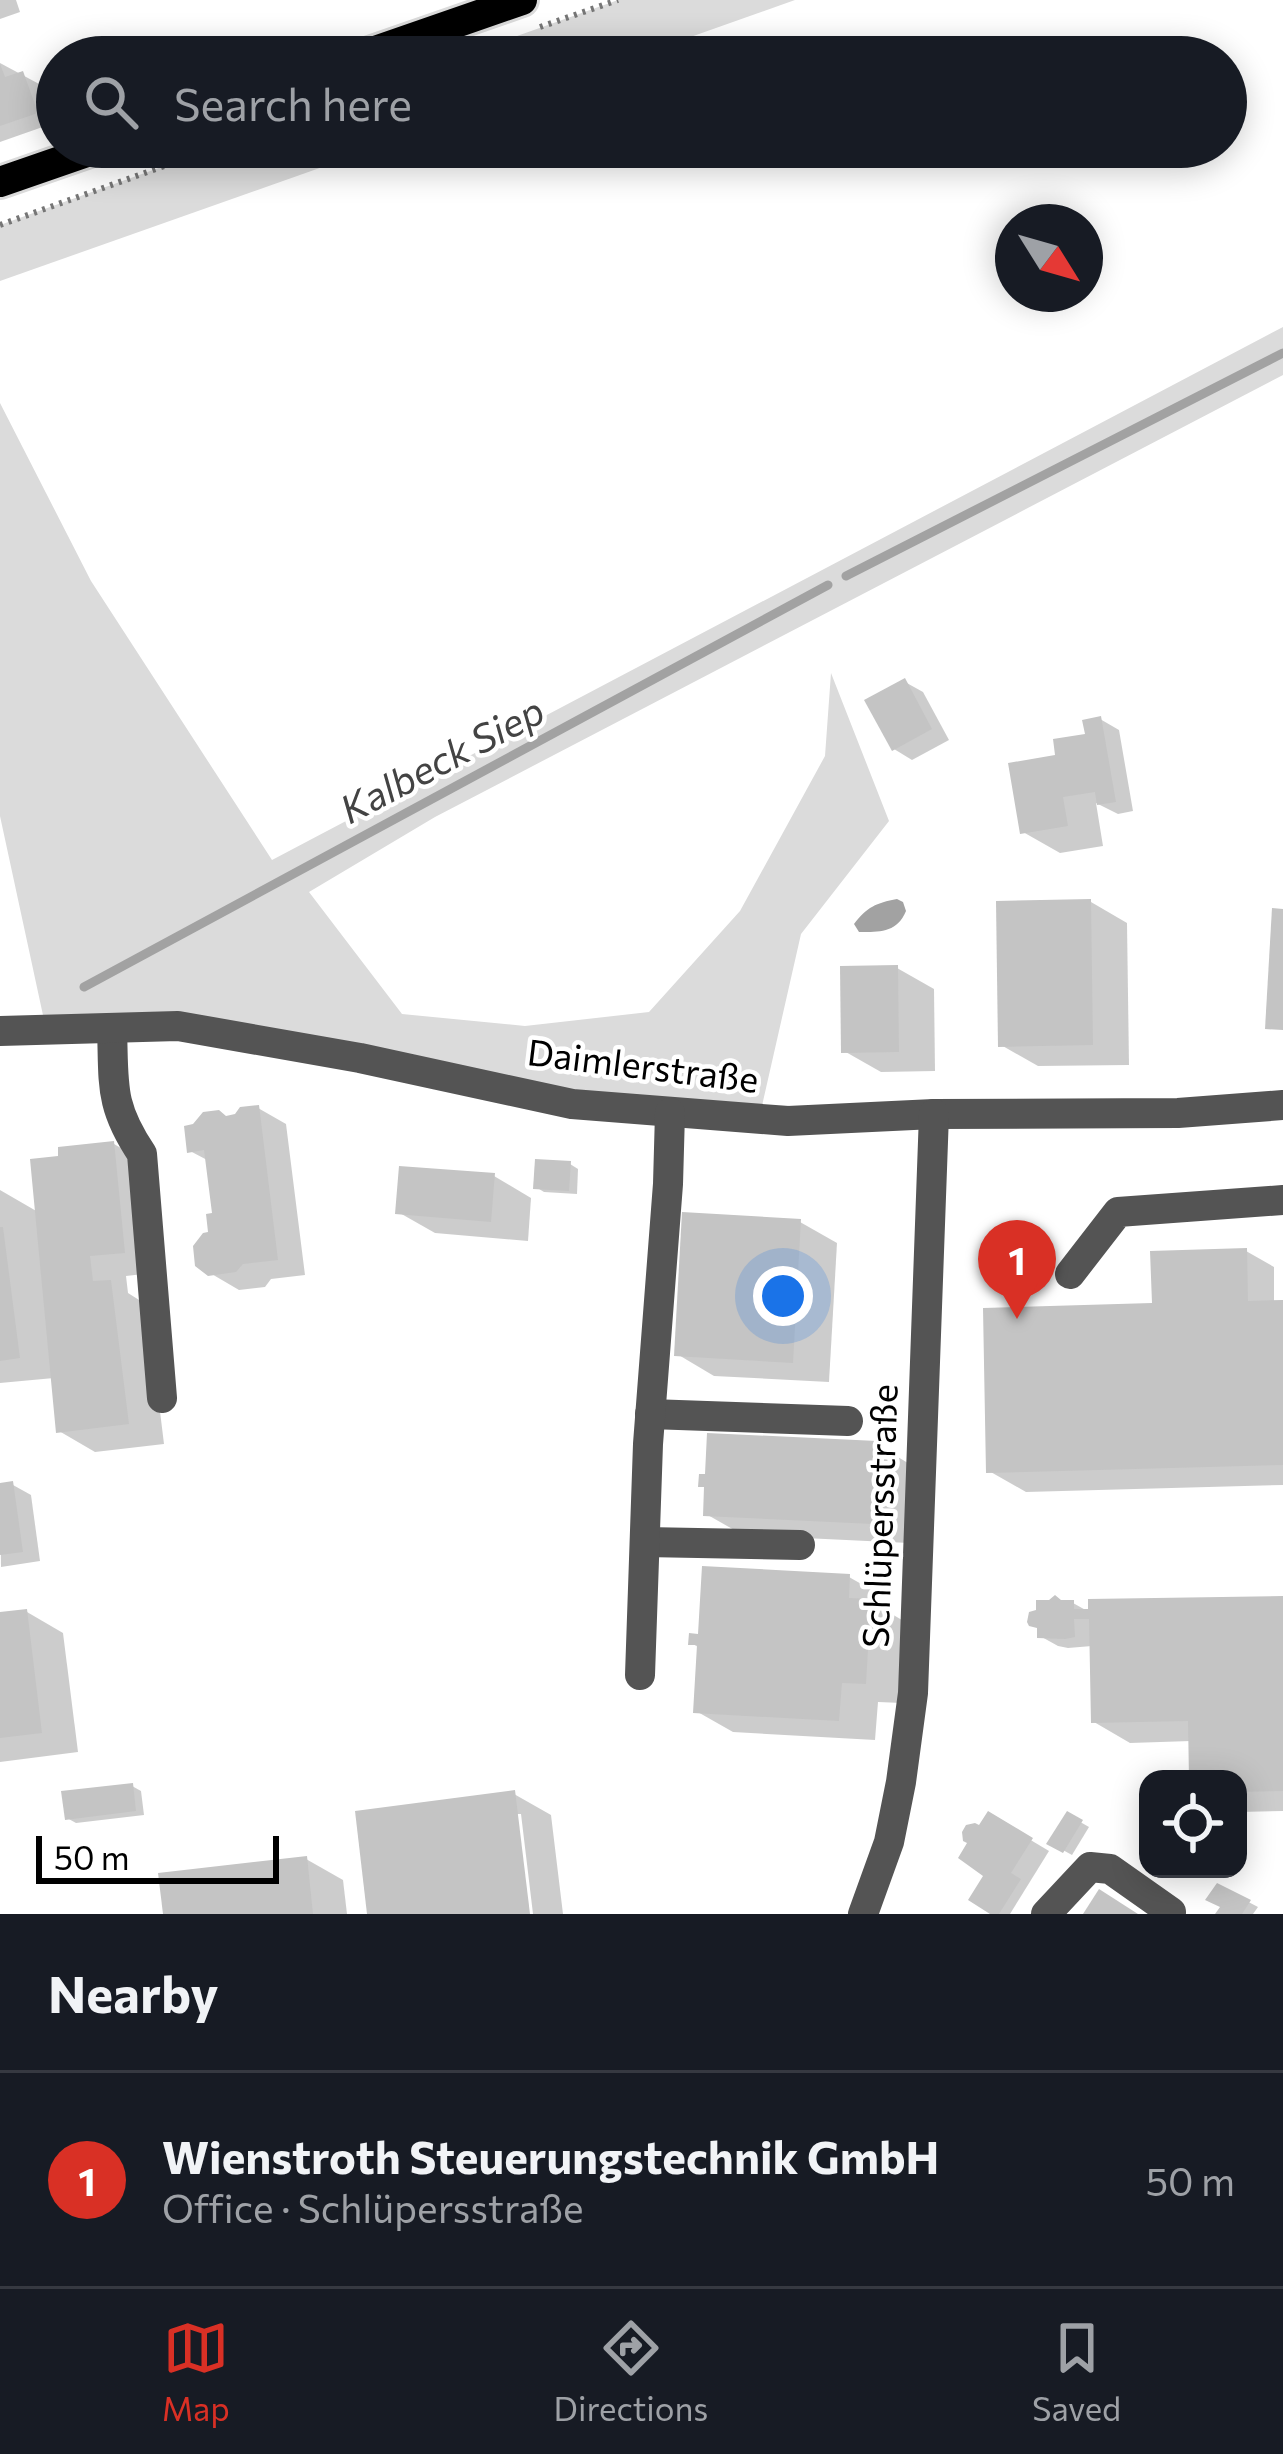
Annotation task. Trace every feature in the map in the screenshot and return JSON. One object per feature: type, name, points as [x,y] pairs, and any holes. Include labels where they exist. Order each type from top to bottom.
[{"type":"main road","points":[[418,36],[522,0]]},
{"type":"main road","points":[[0,182],[40,168]]},
{"type":"street","name":"Daimlerstraße","points":[[0,1031],[178,1026],[360,1058],[572,1104],[788,1121],[934,1114],[1178,1113],[1283,1105]]},
{"type":"street","points":[[112,1028],[115,1102],[124,1129],[142,1154],[162,1398]]},
{"type":"street","points":[[640,1676],[650,1414],[670,1113]]},
{"type":"street","name":"Schlüpersstraße","points":[[863,1914],[889,1842],[913,1693],[934,1114]]},
{"type":"street","points":[[1070,1274],[1118,1212],[1283,1200]]},
{"type":"street","points":[[650,1414],[848,1421]]},
{"type":"street","points":[[644,1542],[800,1545]]},
{"type":"street","points":[[1046,1914],[1090,1867],[1110,1869],[1171,1912]]},
{"type":"path","points":[[0,225],[159,168]]},
{"type":"shaded area","points":[[618,0],[795,0],[693,36],[517,36]]},
{"type":"shaded area","points":[[159,168],[320,168],[0,281],[0,225]]},
{"type":"shaded area","points":[[1283,327],[1283,375],[435,817],[309,892],[402,1014],[525,1026],[649,1012],[740,911],[825,756],[831,673],[889,821],[801,934],[759,1119],[313,1050],[46,1029],[0,816],[0,403],[91,581],[272,860]]},
{"type":"shaded area","points":[[897,899],[906,911],[898,924],[859,932],[854,924],[863,913]]},
{"type":"building","points":[[0,64],[5,77],[23,71],[36,114],[0,126]]},
{"type":"building","points":[[905,678],[932,729],[892,751],[864,700]]},
{"type":"building","points":[[1101,716],[1116,802],[1097,805],[1095,792],[1063,797],[1068,826],[1020,834],[1008,763],[1055,755],[1053,739],[1085,734],[1082,720]]},
{"type":"building","points":[[1091,899],[1093,1045],[998,1047],[996,901]]},
{"type":"building","points":[[1272,908],[1283,909],[1283,1030],[1265,1029]]},
{"type":"building","points":[[898,965],[899,1052],[841,1053],[840,966]]},
{"type":"building","points":[[259,1105],[278,1260],[243,1264],[236,1272],[208,1276],[195,1266],[193,1246],[208,1232],[206,1214],[212,1213],[204,1150],[187,1153],[184,1126],[193,1124],[203,1112],[219,1110],[226,1116],[240,1107]]},
{"type":"building","points":[[114,1141],[125,1253],[90,1256],[93,1281],[111,1280],[129,1424],[56,1433],[30,1159],[58,1156],[58,1147]]},
{"type":"building","points":[[535,1159],[571,1161],[569,1191],[533,1189]]},
{"type":"building","points":[[399,1166],[495,1173],[491,1222],[395,1214]]},
{"type":"building","points":[[682,1212],[801,1219],[793,1363],[674,1356]]},
{"type":"building","points":[[0,1227],[20,1358],[0,1361]]},
{"type":"building","points":[[1247,1248],[1248,1301],[1283,1300],[1283,1465],[986,1473],[983,1308],[1152,1303],[1150,1251]]},
{"type":"building","points":[[707,1433],[877,1441],[873,1524],[703,1516],[704,1487],[698,1487],[699,1474],[705,1474]]},
{"type":"building","points":[[13,1481],[23,1552],[0,1555],[0,1483]]},
{"type":"building","points":[[702,1566],[850,1574],[849,1598],[871,1599],[866,1684],[842,1683],[839,1721],[693,1713],[697,1645],[688,1645],[689,1633],[698,1634]]},
{"type":"building","points":[[1055,1595],[1074,1600],[1074,1609],[1088,1609],[1088,1599],[1283,1596],[1283,1791],[1247,1792],[1247,1770],[1189,1770],[1188,1721],[1091,1723],[1089,1619],[1074,1619],[1075,1637],[1037,1638],[1037,1628],[1027,1622],[1029,1612],[1036,1610],[1036,1600]]},
{"type":"building","points":[[27,1609],[42,1733],[0,1738],[0,1612]]},
{"type":"building","points":[[133,1783],[136,1811],[65,1820],[61,1791]]},
{"type":"building","points":[[515,1790],[530,1914],[367,1914],[355,1811]]},
{"type":"building","points":[[988,1811],[1033,1838],[1011,1873],[1021,1879],[999,1914],[990,1914],[968,1900],[983,1876],[958,1858],[967,1843],[962,1832],[966,1825],[979,1825]]},
{"type":"building","points":[[1067,1811],[1083,1820],[1063,1853],[1046,1844]]},
{"type":"building","points":[[307,1856],[313,1914],[163,1914],[158,1873]]},
{"type":"building","points":[[1217,1883],[1251,1900],[1242,1914],[1215,1914],[1220,1907],[1205,1900]]},
{"type":"building","points":[[1099,1889],[1138,1914],[1083,1914]]},
{"type":"waterway","name":"Kalbeck Siep","points":[[846,576],[1283,353]]},
{"type":"waterway","name":"Kalbeck Siep","points":[[84,987],[828,585]]},
{"type":"place","name":"Wienstroth Steuerungstechnik GmbH","points":[[1017,1319]]}]
